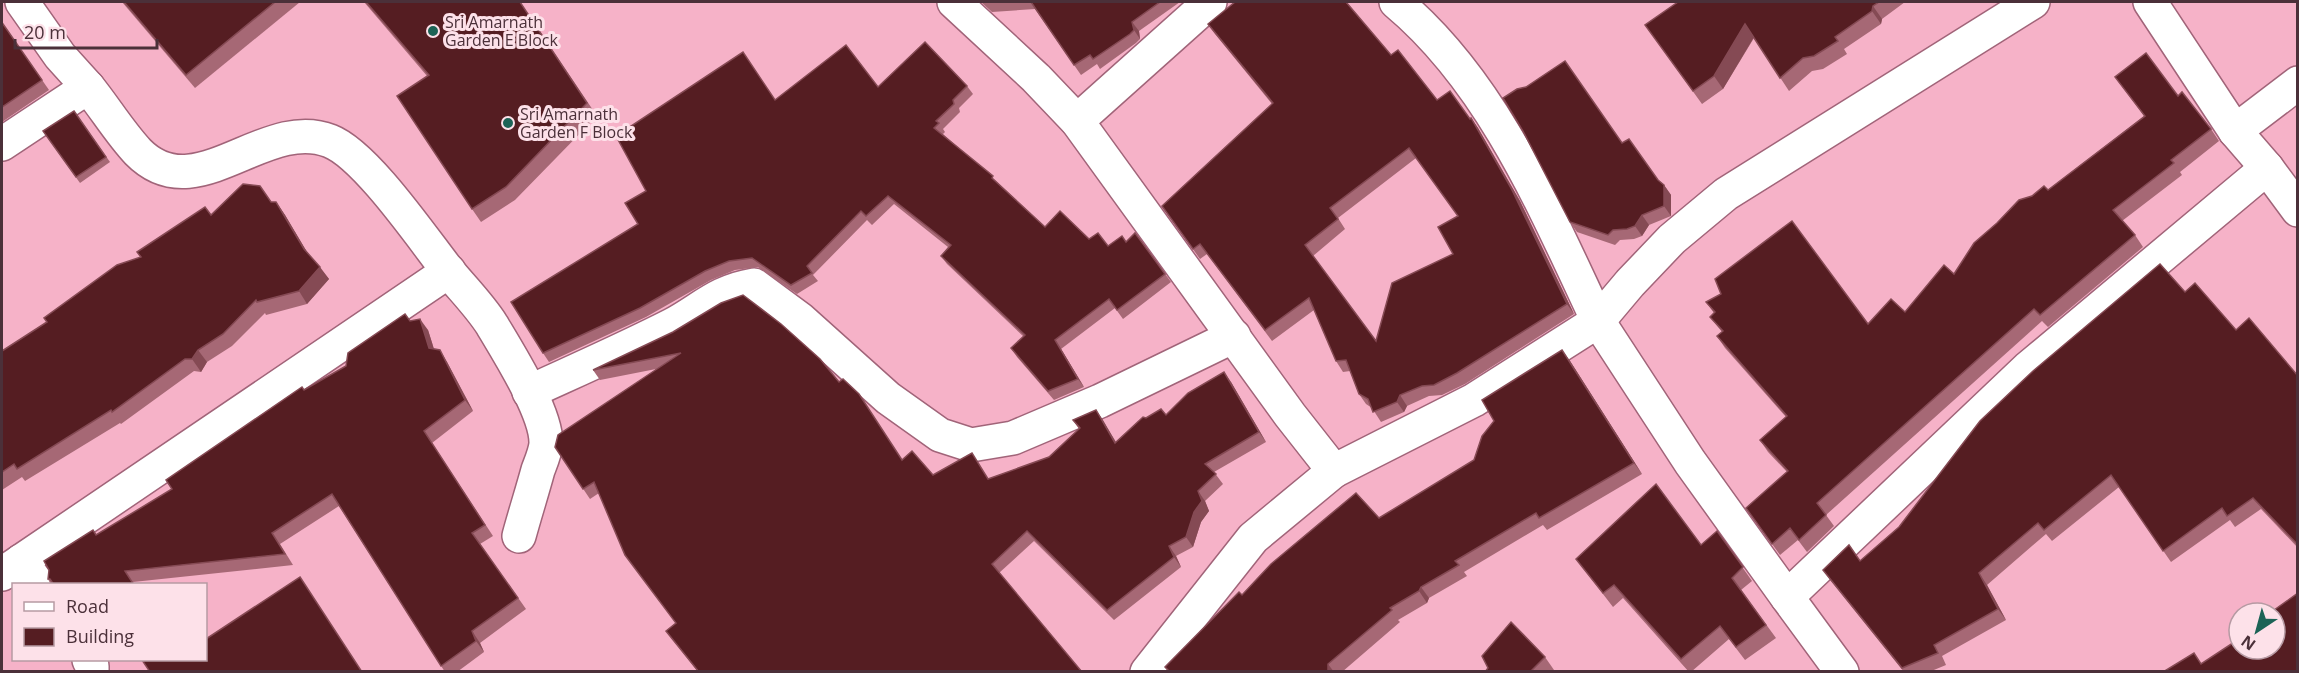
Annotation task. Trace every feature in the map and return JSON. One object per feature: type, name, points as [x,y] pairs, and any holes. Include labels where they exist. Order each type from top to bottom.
[{"type":"street","points":[[22,2],[60,56],[88,87],[139,153],[164,170],[185,173],[205,169],[275,140],[303,135],[331,141],[350,153],[376,179],[491,323],[529,392],[542,423],[546,445],[519,536]]},
{"type":"street","points":[[954,2],[1036,78],[1077,121],[1290,415],[1334,471]]},
{"type":"street","points":[[1077,121],[1210,2]]},
{"type":"street","points":[[1396,2],[1418,20],[1482,97],[1534,186],[1598,321],[1690,462],[1842,672]]},
{"type":"street","points":[[1147,672],[1252,538],[1334,471],[1474,400],[1598,321],[1672,239],[1726,194],[2033,2]]},
{"type":"street","points":[[2150,2],[2235,131],[2267,168],[2298,210]]},
{"type":"street","points":[[2235,131],[2298,83]]},
{"type":"street","points":[[2,144],[88,87]]},
{"type":"street","points":[[1787,597],[2028,368],[2267,168]]},
{"type":"street","points":[[20,573],[79,519],[449,271]]},
{"type":"street","points":[[529,392],[674,324],[713,298],[736,288],[754,285],[800,319],[888,398],[940,435],[971,445],[1013,438],[1100,401],[1234,336]]},
{"type":"building","points":[[124,2],[275,2],[186,75]]},
{"type":"building","name":"Sri Amarnath Garden F Block","points":[[366,2],[520,2],[587,103],[506,187],[472,209],[397,96],[429,75]]},
{"type":"building","points":[[1031,2],[1160,2],[1132,22],[1134,30],[1130,34],[1093,59],[1090,55],[1074,65]]},
{"type":"building","points":[[1235,2],[1346,2],[1391,55],[1398,50],[1437,100],[1450,91],[1471,118],[1512,190],[1567,304],[1457,373],[1434,385],[1422,386],[1400,395],[1397,402],[1373,412],[1368,399],[1359,394],[1346,360],[1336,361],[1309,298],[1265,330],[1200,244],[1193,249],[1162,206],[1273,103],[1208,24]],"holes":[[[1409,148],[1458,216],[1438,227],[1453,254],[1392,283],[1376,341],[1305,245],[1338,219],[1330,208]]]},
{"type":"building","points":[[1678,2],[1879,2],[1873,6],[1872,11],[1835,37],[1838,41],[1814,56],[1803,58],[1780,78],[1745,24],[1714,76],[1693,91],[1645,25]]},
{"type":"building","points":[[3,24],[42,80],[2,107],[2,26]]},
{"type":"building","points":[[925,42],[967,86],[953,100],[954,104],[936,121],[939,123],[934,128],[993,176],[992,178],[1045,227],[1060,211],[1089,239],[1098,233],[1108,246],[1122,236],[1126,242],[1135,233],[1165,274],[1117,310],[1109,299],[1055,340],[1078,379],[1048,391],[1011,348],[1025,335],[941,256],[951,245],[888,196],[866,216],[861,211],[807,266],[812,273],[791,285],[752,258],[729,261],[705,271],[640,308],[543,353],[511,302],[638,224],[625,203],[646,191],[616,136],[743,52],[775,100],[846,45],[878,87]]},
{"type":"building","points":[[2146,53],[2178,96],[2182,92],[2211,129],[2171,160],[2174,163],[2113,210],[2135,235],[2040,315],[2034,309],[1817,503],[1826,515],[1799,540],[1790,528],[1772,544],[1746,508],[1788,471],[1760,440],[1787,416],[1717,336],[1723,331],[1710,317],[1715,312],[1706,302],[1721,294],[1715,279],[1792,221],[1868,324],[1891,299],[1905,312],[1944,265],[1954,274],[1974,243],[2019,200],[2032,196],[2044,186],[2048,190],[2145,116],[2115,77]]},
{"type":"building","points":[[1565,61],[1622,143],[1629,139],[1664,185],[1664,206],[1642,215],[1635,226],[1613,230],[1608,235],[1570,222],[1523,131],[1503,98],[1517,89],[1526,87]]},
{"type":"building","points":[[74,111],[106,157],[76,177],[43,131]]},
{"type":"building","points":[[243,184],[260,186],[271,202],[276,202],[304,249],[320,267],[299,291],[257,302],[256,300],[223,334],[198,350],[192,359],[185,359],[112,412],[111,410],[17,469],[14,464],[2,472],[2,351],[47,322],[44,318],[117,265],[141,257],[137,252],[205,207],[211,215]]},
{"type":"building","points":[[2160,264],[2185,292],[2195,283],[2236,330],[2249,318],[2298,376],[2298,545],[2253,498],[2227,516],[2222,508],[2163,551],[2111,475],[2044,530],[2038,523],[1979,573],[1998,609],[1934,645],[1938,653],[1902,668],[1823,570],[1849,545],[1860,561],[1899,527],[1980,421],[2033,371]]},
{"type":"building","points":[[743,295],[781,324],[820,359],[839,382],[843,379],[859,394],[902,460],[912,451],[933,475],[972,453],[988,479],[1049,457],[1080,428],[1073,420],[1096,410],[1115,443],[1143,417],[1146,418],[1161,409],[1166,415],[1188,393],[1224,372],[1259,432],[1205,464],[1216,474],[1198,491],[1202,501],[1194,512],[1186,537],[1169,546],[1174,557],[1107,610],[1027,531],[992,564],[1082,672],[699,672],[666,631],[676,623],[625,555],[594,482],[583,489],[555,447],[558,435],[681,353],[593,370],[673,332],[721,303]]},
{"type":"building","points":[[405,314],[410,321],[420,319],[429,348],[440,350],[465,400],[424,431],[485,525],[472,533],[518,598],[472,631],[476,641],[441,666],[332,494],[272,533],[285,554],[125,571],[133,583],[53,583],[48,579],[49,570],[44,561],[93,530],[96,535],[172,489],[166,480],[302,387],[304,390],[346,366],[348,353]]},
{"type":"building","points":[[1562,350],[1634,463],[1539,518],[1536,513],[1455,561],[1459,565],[1390,608],[1392,610],[1328,664],[1328,672],[1170,672],[1165,667],[1239,592],[1242,595],[1271,564],[1356,493],[1379,518],[1474,460],[1482,436],[1494,421],[1482,400]]},
{"type":"building","points":[[1656,484],[1701,545],[1717,531],[1743,567],[1732,578],[1766,625],[1736,647],[1720,626],[1681,659],[1614,585],[1603,593],[1576,559]]},
{"type":"building","points":[[300,577],[362,672],[150,672],[143,661],[207,661],[207,638]]},
{"type":"building","points":[[2298,593],[2298,672],[2163,672],[2194,653],[2201,664],[2227,647],[2227,661],[2287,661],[2287,601]]},
{"type":"building","points":[[1511,622],[1545,657],[1530,672],[1485,672],[1488,668],[1482,656]]},
{"type":"place","name":"Sri Amarnath Garden E Block","points":[[433,31]]},
{"type":"place","name":"Sri Amarnath Garden F Block","points":[[508,123]]}]
